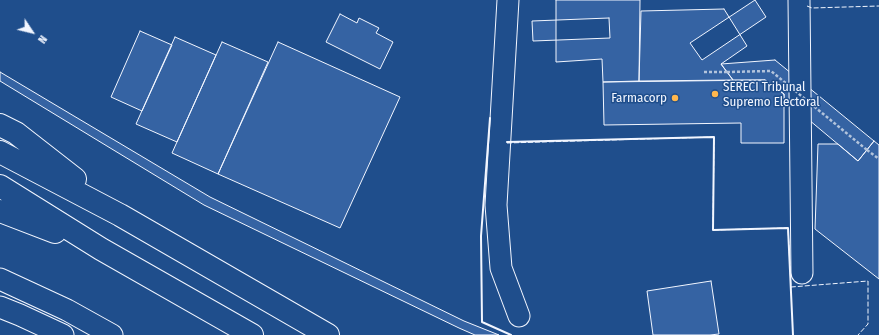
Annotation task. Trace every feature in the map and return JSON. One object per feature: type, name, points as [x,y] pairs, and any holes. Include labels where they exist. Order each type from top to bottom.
[{"type":"highway","points":[[0,125],[16,133],[120,215]]},
{"type":"highway","points":[[0,138],[14,144],[120,215]]},
{"type":"highway","points":[[0,152],[120,215],[328,335]]},
{"type":"highway","points":[[0,162],[120,215]]},
{"type":"highway","points":[[0,186],[101,249],[252,335]]},
{"type":"highway","points":[[0,198],[101,249]]},
{"type":"highway","points":[[0,211],[101,249]]},
{"type":"highway","points":[[0,222],[101,249]]},
{"type":"street","points":[[508,0],[496,204],[501,268],[519,316]]},
{"type":"street","points":[[799,0],[802,273]]},
{"type":"street","points":[[0,279],[67,310],[112,335]]},
{"type":"street","points":[[0,307],[63,335]]},
{"type":"path","points":[[704,72],[771,71],[879,159]]},
{"type":"building","points":[[556,0],[640,0],[639,81],[603,82],[602,59],[556,62]]},
{"type":"building","points":[[755,0],[766,17],[702,60],[690,43]]},
{"type":"building","points":[[724,9],[747,46],[721,64],[733,80],[639,81],[641,11]]},
{"type":"building","points":[[340,14],[357,23],[359,18],[379,28],[376,33],[393,42],[380,69],[326,42]]},
{"type":"building","points":[[609,18],[610,38],[533,41],[532,21]]},
{"type":"building","points":[[140,31],[172,45],[142,111],[111,97]]},
{"type":"building","points":[[175,37],[216,55],[177,142],[136,124]]},
{"type":"building","points":[[222,42],[268,62],[218,174],[172,153]]},
{"type":"building","points":[[278,42],[400,97],[340,228],[218,174]]},
{"type":"building","points":[[775,60],[874,141],[858,161],[784,99],[784,94],[765,80],[733,80],[721,64]]},
{"type":"building","points":[[0,72],[210,197],[464,321],[499,335],[475,335],[459,328],[204,205],[0,81]]},
{"type":"building","points":[[765,80],[784,94],[784,143],[741,143],[741,123],[604,125],[603,82]]},
{"type":"building","points":[[874,141],[879,145],[879,279],[815,229],[818,144],[838,144],[858,161]]},
{"type":"building","points":[[711,281],[719,334],[653,335],[647,291]]},
{"type":"fence","points":[[807,6],[812,8],[879,6]]},
{"type":"fence","points":[[507,143],[714,137],[713,230],[788,228],[791,287],[868,281],[868,324],[858,335]]},
{"type":"wall","points":[[490,118],[481,236],[482,322],[511,335]]},
{"type":"wall","points":[[507,142],[714,137],[713,230],[788,228],[793,335]]},
{"type":"place","name":"SERECI Tribunal Supremo Electoral","points":[[715,94]]},
{"type":"place","name":"Farmacorp","points":[[675,98]]}]
